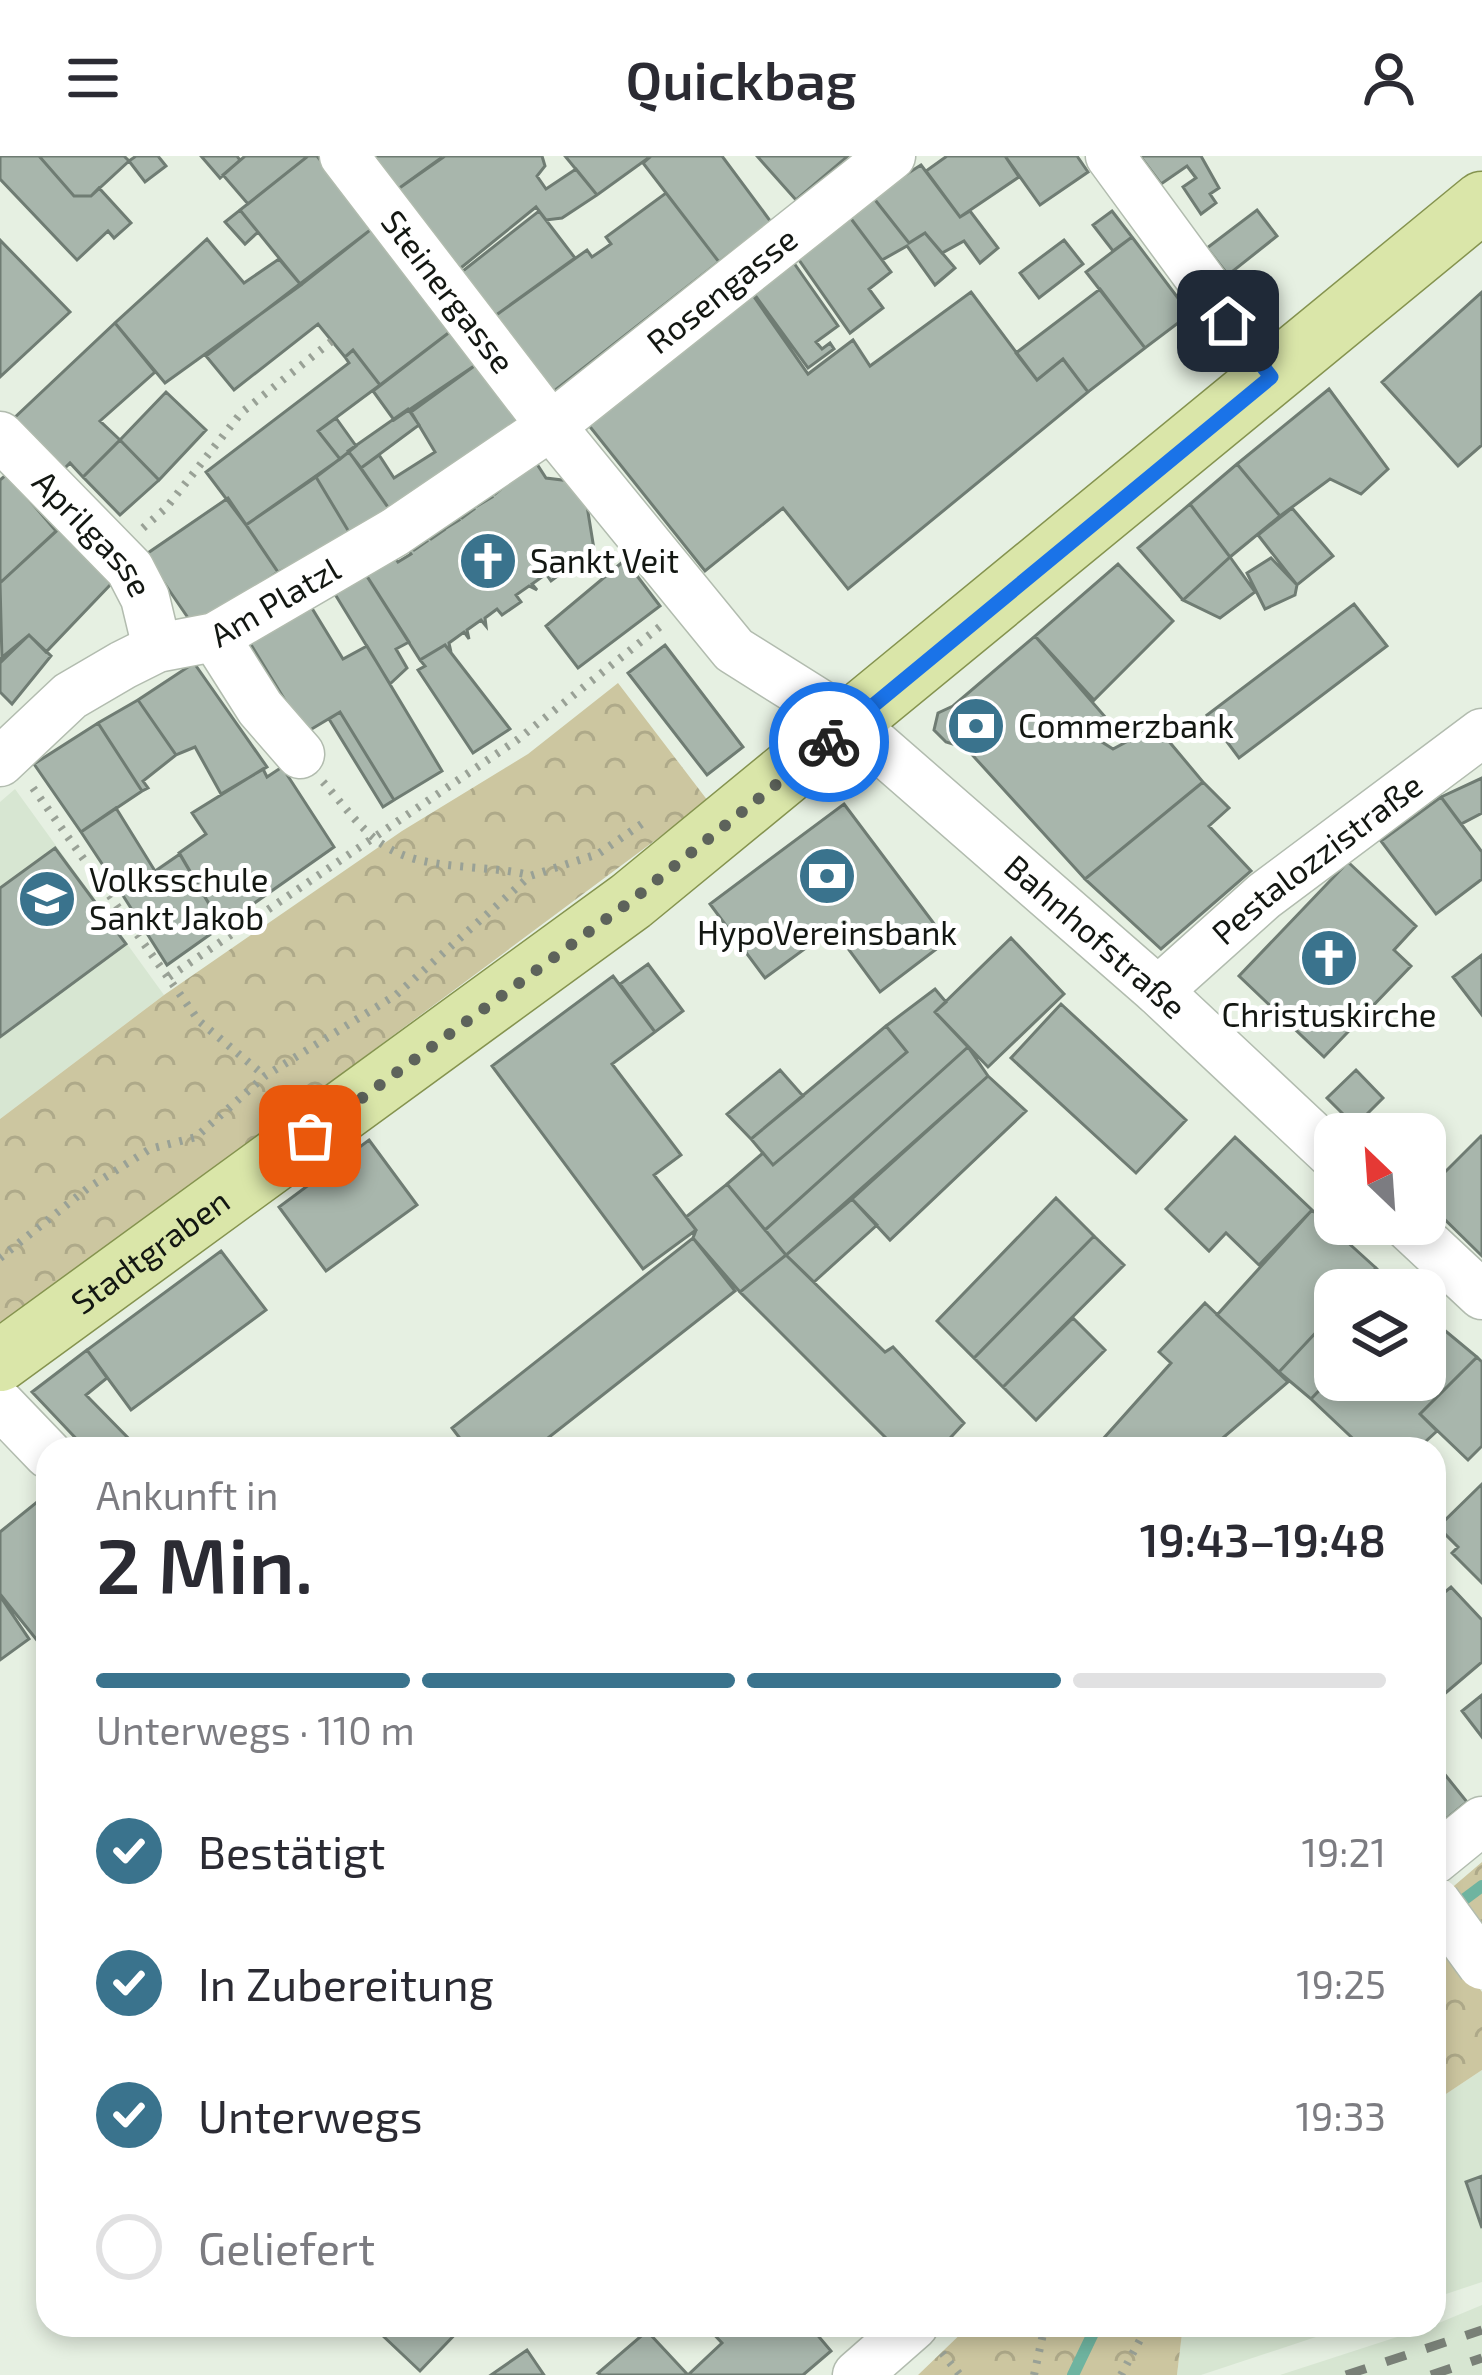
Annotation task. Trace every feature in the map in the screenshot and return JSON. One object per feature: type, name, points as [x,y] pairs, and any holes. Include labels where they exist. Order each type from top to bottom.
[{"type":"main road","name":"Stadtgraben","points":[[0,1361],[631,901],[1482,202]]},
{"type":"street","name":"Steinergasse","points":[[344,156],[550,426],[693,603]]},
{"type":"street","name":"Rosengasse","points":[[550,426],[891,156]]},
{"type":"street","points":[[1110,156],[1271,377]]},
{"type":"street","name":"Am Platzl","points":[[4,757],[70,695],[157,648],[215,637],[395,532],[550,426]]},
{"type":"street","name":"Aprilgasse","points":[[0,436],[114,552],[145,598],[157,648]]},
{"type":"street","name":"Bahnhofstraße","points":[[693,603],[734,650],[760,670],[852,724],[1158,991],[1314,1137]]},
{"type":"street","points":[[215,637],[260,708],[306,762]]},
{"type":"street","name":"Pestalozzistraße","points":[[1158,991],[1297,870],[1482,733]]},
{"type":"street","points":[[1428,1245],[1482,1295]]},
{"type":"street","points":[[0,1404],[36,1442]]},
{"type":"street","points":[[1446,1872],[1482,1821]]},
{"type":"street","points":[[1446,1905],[1482,1965]]},
{"type":"path","points":[[114,552],[166,508],[241,413],[332,341]]},
{"type":"path","points":[[169,977],[370,834],[579,695],[693,603]]},
{"type":"path","points":[[4,757],[199,1021],[265,1076]]},
{"type":"path","points":[[306,762],[370,834],[409,857],[530,876]]},
{"type":"path","points":[[0,1258],[88,1188],[150,1149],[196,1137],[265,1076],[396,995],[530,876],[598,854],[652,817]]},
{"type":"path","points":[[1034,2375],[1042,2337]]},
{"type":"path","points":[[1121,2375],[1142,2337]]},
{"type":"shaded area","name":"Volksschule Sankt Jakob","points":[[15,789],[164,995],[0,1119],[0,802]]},
{"type":"shaded area","points":[[1482,2070],[1482,2282],[1446,2294],[1446,2094]]},
{"type":"shaded area","points":[[1482,2305],[1482,2375],[1280,2375],[1397,2337],[1446,2337],[1446,2320]]},
{"type":"shaded area","points":[[1182,2337],[1316,2337],[1201,2375],[1177,2375]]},
{"type":"green space","points":[[618,683],[708,801],[43,1296],[0,1322],[0,1119],[164,995],[402,831],[528,754]]},
{"type":"green space","points":[[1482,1862],[1482,1931],[1453,1951],[1482,1992],[1482,2070],[1446,2094],[1446,1893]]},
{"type":"green space","points":[[958,2337],[1182,2337],[1177,2375],[918,2375]]},
{"type":"building","points":[[0,156],[39,156],[74,196],[91,196],[99,188],[131,223],[114,238],[108,231],[77,260],[0,179]]},
{"type":"building","points":[[39,156],[124,156],[129,161],[91,196],[74,196]]},
{"type":"building","points":[[136,156],[158,156],[166,166],[145,182],[129,161]]},
{"type":"building","points":[[201,156],[237,156],[240,160],[220,178]]},
{"type":"building","points":[[245,156],[308,156],[248,204],[223,175]]},
{"type":"building","points":[[308,156],[317,156],[374,227],[301,285],[240,210]]},
{"type":"building","points":[[372,156],[440,156],[441,158],[398,189]]},
{"type":"building","points":[[445,156],[542,156],[545,166],[537,176],[546,189],[576,169],[597,195],[562,218],[546,220],[536,207],[457,271],[398,189]]},
{"type":"building","points":[[565,156],[651,156],[597,195]]},
{"type":"building","points":[[651,156],[722,156],[771,222],[719,262],[643,163]]},
{"type":"building","points":[[757,156],[848,156],[796,200]]},
{"type":"building","points":[[947,156],[1005,156],[1019,177],[960,217],[926,171]]},
{"type":"building","points":[[1005,156],[1077,156],[1088,172],[1040,205]]},
{"type":"building","points":[[1140,156],[1201,156],[1219,188],[1210,194],[1216,203],[1201,214],[1183,187],[1196,178],[1187,166],[1161,184]]},
{"type":"building","points":[[921,165],[960,217],[970,211],[998,248],[980,263],[964,241],[942,253],[925,233],[909,243],[872,196]]},
{"type":"building","points":[[666,193],[719,262],[549,395],[492,318],[587,250],[592,257],[611,244],[606,237]]},
{"type":"building","points":[[872,196],[909,243],[925,233],[955,268],[935,285],[907,246],[882,260],[846,212]]},
{"type":"building","points":[[240,210],[258,232],[245,244],[225,222]]},
{"type":"building","points":[[1257,210],[1277,236],[1228,275],[1207,248]]},
{"type":"building","points":[[539,211],[575,258],[492,318],[459,274]]},
{"type":"building","points":[[1112,211],[1132,237],[1113,251],[1093,225]]},
{"type":"building","points":[[849,216],[891,272],[869,289],[883,308],[850,333],[797,257]]},
{"type":"building","points":[[374,227],[451,331],[380,385],[353,350],[345,357],[318,324],[234,390],[206,356]]},
{"type":"building","points":[[1132,237],[1190,314],[1145,348],[1086,272]]},
{"type":"building","points":[[207,239],[244,283],[279,259],[301,285],[165,383],[115,323]]},
{"type":"building","points":[[0,240],[70,312],[0,377]]},
{"type":"building","points":[[1064,240],[1083,264],[1039,298],[1020,273]]},
{"type":"building","points":[[789,256],[838,326],[816,342],[822,349],[830,343],[834,349],[808,368],[749,287]]},
{"type":"building","points":[[1100,289],[1145,348],[1088,392],[1063,359],[1037,380],[1016,353]]},
{"type":"building","points":[[971,292],[1037,380],[1063,359],[1088,392],[848,589],[783,508],[705,571],[587,423],[752,294],[808,374],[853,340],[870,366]]},
{"type":"building","points":[[1482,292],[1482,445],[1458,466],[1382,382]]},
{"type":"building","points":[[115,323],[155,372],[100,421],[120,440],[83,477],[70,463],[62,471],[11,421]]},
{"type":"building","points":[[451,331],[477,364],[394,420],[373,391]]},
{"type":"building","points":[[353,350],[380,385],[318,431],[340,459],[246,525],[206,472],[349,363],[345,357]]},
{"type":"building","points":[[477,364],[519,419],[392,513],[361,468],[379,455],[394,478],[435,452],[411,412]]},
{"type":"building","points":[[1329,389],[1388,469],[1361,494],[1330,479],[1280,516],[1237,464]]},
{"type":"building","points":[[166,392],[206,430],[159,480],[120,440]]},
{"type":"building","points":[[408,409],[419,425],[361,468],[348,451]]},
{"type":"building","points":[[336,418],[356,446],[340,459],[318,431]]},
{"type":"building","points":[[120,440],[159,480],[120,515],[83,477]]},
{"type":"building","points":[[349,452],[392,513],[352,537],[316,477]]},
{"type":"building","name":"Sankt Veit","points":[[535,461],[546,478],[570,481],[587,506],[594,549],[551,581],[546,574],[532,584],[537,590],[529,586],[516,595],[521,602],[502,615],[497,609],[485,618],[486,626],[481,620],[467,630],[469,639],[464,632],[449,643],[451,652],[445,645],[420,660],[363,570],[393,555],[398,562],[411,554],[406,547],[414,550],[427,541],[423,534],[431,539],[444,530],[439,524],[446,528],[459,520],[454,513],[462,518],[474,509],[470,502],[477,506],[492,497],[487,490],[495,494]]},
{"type":"building","points":[[1237,464],[1280,516],[1230,557],[1190,504]]},
{"type":"building","points":[[7,474],[56,531],[0,583],[0,480]]},
{"type":"building","points":[[316,477],[352,537],[278,572],[246,525]]},
{"type":"building","points":[[228,498],[278,572],[195,628],[145,555]]},
{"type":"building","points":[[1190,504],[1230,557],[1183,600],[1138,548]]},
{"type":"building","points":[[1292,508],[1333,556],[1297,585],[1258,535]]},
{"type":"building","points":[[61,527],[112,583],[46,652],[29,635],[2,661],[0,583]]},
{"type":"building","points":[[1230,557],[1255,592],[1220,618],[1183,600]]},
{"type":"building","points":[[1271,558],[1297,585],[1295,595],[1265,609],[1247,573]]},
{"type":"building","points":[[625,560],[660,606],[578,668],[546,626]]},
{"type":"building","points":[[1118,564],[1173,621],[1094,700],[1035,636]]},
{"type":"building","points":[[363,570],[409,642],[396,649],[407,668],[390,684],[333,591]]},
{"type":"building","points":[[1354,604],[1387,646],[1239,758],[1207,715]]},
{"type":"building","points":[[310,605],[343,659],[367,646],[442,771],[394,800],[340,712],[305,733],[250,643]]},
{"type":"building","points":[[29,635],[51,656],[12,704],[0,692],[0,659]]},
{"type":"building","points":[[1035,636],[1113,726],[1102,742],[1113,749],[1156,726],[1203,782],[1085,879],[966,748],[946,742],[934,730],[938,713],[953,706]]},
{"type":"building","points":[[445,645],[510,729],[473,753],[418,670],[425,666],[420,660]]},
{"type":"building","points":[[665,645],[743,747],[707,775],[628,673]]},
{"type":"building","points":[[194,663],[267,767],[221,794],[195,747],[176,755],[138,700]]},
{"type":"building","points":[[138,700],[176,755],[143,781],[148,788],[142,791],[98,723]]},
{"type":"building","points":[[340,712],[394,800],[383,807],[329,719]]},
{"type":"building","points":[[98,723],[142,791],[81,832],[34,764]]},
{"type":"building","points":[[282,767],[334,847],[222,926],[179,853],[206,834],[192,813],[263,769],[267,777]]},
{"type":"building","points":[[1482,778],[1482,813],[1461,824],[1441,797]]},
{"type":"building","points":[[1203,782],[1229,808],[1209,826],[1251,871],[1161,949],[1085,879]]},
{"type":"building","points":[[1441,797],[1482,852],[1482,879],[1436,914],[1381,841]]},
{"type":"building","points":[[844,804],[947,941],[880,992],[833,928],[765,978],[710,904]]},
{"type":"building","points":[[116,808],[155,871],[122,894],[81,832]]},
{"type":"building","points":[[55,848],[126,944],[0,1037],[0,888]]},
{"type":"building","points":[[180,854],[222,926],[167,965],[122,894]]},
{"type":"building","name":"Christuskirche","points":[[1348,862],[1416,926],[1394,950],[1411,966],[1324,1057],[1239,976]]},
{"type":"building","points":[[1011,938],[1064,994],[988,1067],[935,1012]]},
{"type":"building","points":[[1482,955],[1482,1015],[1453,977]]},
{"type":"building","points":[[648,964],[683,1011],[655,1032],[620,984]]},
{"type":"building","points":[[613,976],[655,1032],[612,1064],[681,1155],[654,1175],[696,1230],[643,1269],[492,1066]]},
{"type":"building","points":[[935,989],[946,1002],[935,1012],[968,1047],[765,1230],[727,1184],[763,1153],[773,1165],[907,1052],[886,1026]]},
{"type":"building","points":[[1061,1004],[1186,1120],[1136,1173],[1011,1058]]},
{"type":"building","points":[[886,1026],[907,1052],[773,1165],[751,1139]]},
{"type":"building","points":[[968,1047],[988,1076],[786,1255],[765,1230]]},
{"type":"building","points":[[780,1070],[803,1096],[751,1139],[727,1114]]},
{"type":"building","points":[[1356,1070],[1383,1098],[1368,1113],[1342,1113],[1327,1098]]},
{"type":"building","points":[[988,1076],[1026,1111],[890,1240],[852,1199]]},
{"type":"building","points":[[1235,1137],[1312,1210],[1259,1265],[1226,1233],[1209,1251],[1166,1209]]},
{"type":"building","points":[[1482,1137],[1482,1256],[1446,1221],[1446,1171]]},
{"type":"building","points":[[369,1140],[417,1205],[326,1271],[279,1207]]},
{"type":"building","points":[[727,1184],[786,1255],[740,1292],[693,1238],[696,1230],[686,1217]]},
{"type":"building","points":[[1056,1198],[1094,1236],[974,1358],[937,1321]]},
{"type":"building","points":[[852,1199],[877,1225],[814,1282],[786,1255]]},
{"type":"building","points":[[1312,1210],[1314,1245],[1351,1245],[1376,1268],[1314,1269],[1314,1334],[1279,1372],[1217,1315]]},
{"type":"building","points":[[1094,1236],[1124,1265],[1003,1387],[974,1358]]},
{"type":"building","points":[[693,1238],[735,1291],[549,1437],[459,1437],[452,1428]]},
{"type":"building","points":[[221,1251],[266,1310],[131,1410],[87,1350]]},
{"type":"building","points":[[786,1255],[885,1352],[893,1347],[964,1423],[951,1437],[885,1437],[740,1292]]},
{"type":"building","points":[[1205,1303],[1288,1382],[1224,1437],[1105,1437],[1171,1363],[1159,1352]]},
{"type":"building","points":[[1073,1318],[1105,1350],[1036,1420],[1003,1387]]},
{"type":"building","points":[[1446,1331],[1477,1357],[1446,1388]]},
{"type":"building","points":[[1314,1334],[1314,1396],[1311,1399],[1279,1372]]},
{"type":"building","points":[[87,1350],[107,1378],[86,1395],[127,1437],[75,1437],[32,1392]]},
{"type":"building","points":[[1477,1357],[1482,1362],[1482,1446],[1468,1460],[1420,1414],[1433,1401],[1446,1401],[1446,1388]]},
{"type":"building","points":[[1311,1399],[1433,1401],[1420,1414],[1437,1431],[1430,1437],[1351,1437]]},
{"type":"building","points":[[1482,1484],[1482,1583],[1452,1553],[1458,1547],[1446,1535],[1446,1519]]},
{"type":"building","points":[[36,1503],[36,1639],[0,1594],[0,1532]]},
{"type":"building","points":[[1451,1587],[1482,1620],[1482,1662],[1446,1693],[1446,1591]]},
{"type":"building","points":[[0,1596],[29,1639],[0,1660]]},
{"type":"building","points":[[1482,1695],[1482,1737],[1462,1711]]},
{"type":"building","points":[[1446,1776],[1467,1802],[1446,1819]]},
{"type":"building","points":[[1482,2176],[1482,2228],[1466,2182]]},
{"type":"building","points":[[384,2337],[453,2337],[420,2371]]},
{"type":"building","points":[[640,2337],[653,2337],[688,2375],[601,2375],[598,2373]]},
{"type":"building","points":[[716,2337],[819,2337],[831,2351],[803,2375],[688,2375],[722,2343]]},
{"type":"building","points":[[527,2350],[544,2375],[491,2375]]},
{"type":"waterway","points":[[1454,1907],[1482,1886]]},
{"type":"waterway","points":[[1073,2375],[1091,2337]]},
{"type":"railway","points":[[1346,2375],[1482,2330]]},
{"type":"railway","points":[[1431,2375],[1482,2358]]},
{"type":"way so far","points":[[310,1136],[631,901],[829,742]]},
{"type":"place","name":"Sankt Veit","points":[[488,561]]},
{"type":"place","name":"Commerzbank","points":[[976,726]]},
{"type":"place","name":"HypoVereinsbank","points":[[827,876]]},
{"type":"place","name":"Volksschule Sankt Jakob","points":[[47,899]]},
{"type":"place","name":"Christuskirche","points":[[1329,958]]},
{"type":"route","points":[[829,742],[1271,377],[1228,321]]}]
